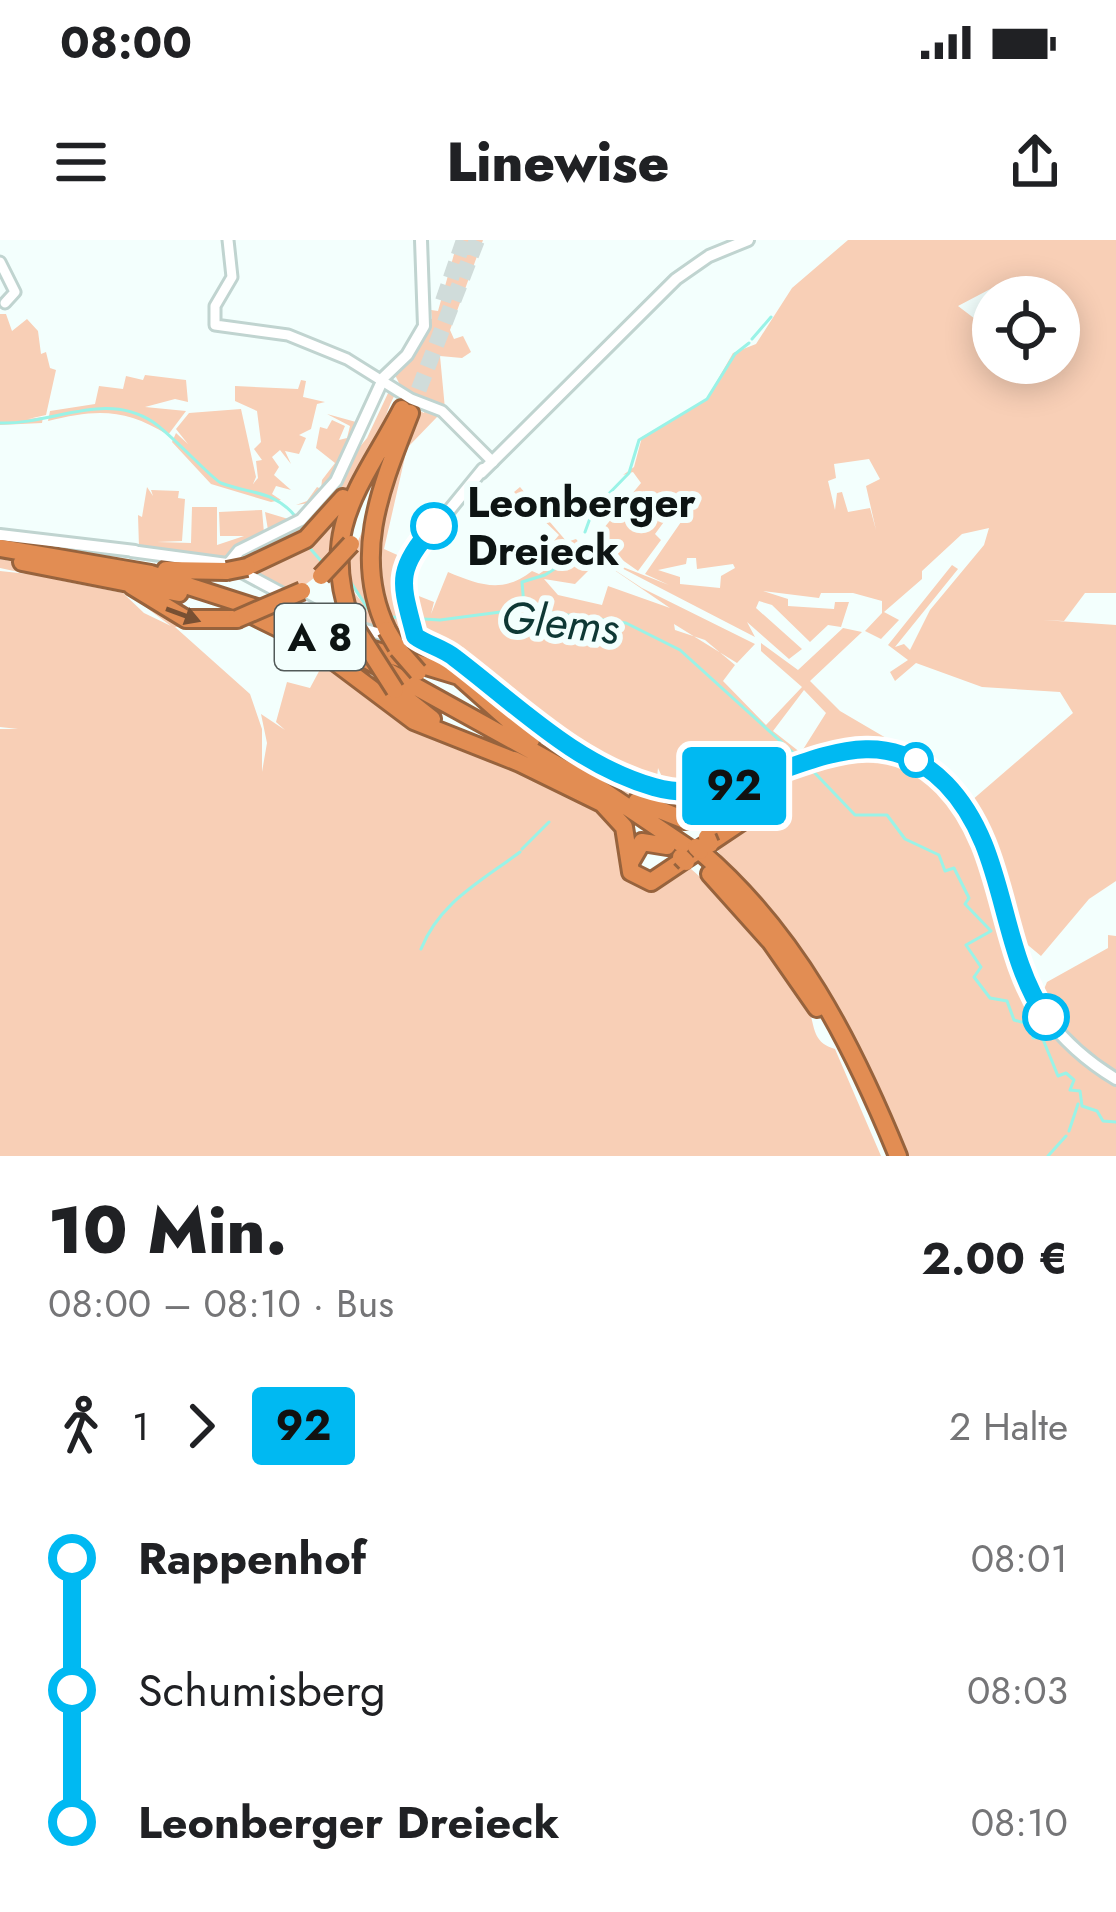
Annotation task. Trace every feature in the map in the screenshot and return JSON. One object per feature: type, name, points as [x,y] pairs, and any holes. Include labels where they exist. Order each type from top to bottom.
[{"type":"highway","points":[[98,569],[235,563],[302,530],[372,458],[406,411],[369,541],[375,602],[405,634],[418,672],[553,754]]},
{"type":"highway","points":[[372,458],[344,515],[340,574],[351,620],[371,660],[395,690],[436,722],[514,760]]},
{"type":"highway","points":[[98,569],[182,618],[236,619],[302,590],[321,576],[351,544],[382,485]]},
{"type":"highway","name":"A 8","points":[[0,553],[218,592],[296,621],[624,802],[690,852],[767,926],[832,1016],[894,1156]]},
{"type":"highway","name":"A 8","points":[[0,553],[148,579],[276,618],[351,653],[610,798]]},
{"type":"highway","points":[[98,569],[269,622],[325,653],[414,721],[610,798],[683,820],[695,815],[699,794]]},
{"type":"highway","points":[[296,621],[383,655],[451,671],[610,798],[743,889],[794,951],[832,1016]]},
{"type":"highway","points":[[610,798],[624,827],[629,867],[636,878],[652,882],[690,852],[748,790]]},
{"type":"highway","points":[[690,852],[699,794]]},
{"type":"highway","points":[[610,798],[690,852]]},
{"type":"highway","name":"A 8","points":[[690,852],[752,919],[826,1024],[894,1156]]},
{"type":"main road","points":[[302,530],[336,481],[384,378],[413,348],[426,321],[421,240]]},
{"type":"main road","points":[[405,634],[403,573],[410,556],[482,473],[488,456],[505,447],[680,276],[748,240]]},
{"type":"main road","points":[[0,535],[133,544],[150,553],[235,563],[326,618],[405,634],[459,662],[544,730],[641,782],[664,789],[699,794],[748,790],[839,748],[876,746],[910,756],[944,782],[982,836],[1011,950],[1030,993],[1065,1039],[1116,1079]]},
{"type":"street","points":[[228,240],[232,277],[214,307],[215,325],[296,337],[384,378],[411,399],[447,414],[488,456]]},
{"type":"street","points":[[0,262],[7,298]]},
{"type":"shaded area","points":[[458,240],[483,240],[450,330],[454,339],[463,336],[471,352],[462,358],[440,356],[445,409],[404,393],[394,373],[427,318],[432,319],[431,310],[438,311]]},
{"type":"shaded area","points":[[848,240],[1116,240],[1116,593],[1085,593],[1064,621],[1043,620],[1116,625],[1116,881],[1089,899],[1041,956],[1017,936],[999,866],[971,801],[1073,713],[1060,692],[982,687],[916,663],[895,681],[890,672],[908,660],[888,645],[952,565],[958,569],[895,647],[904,644],[910,650],[930,610],[984,545],[989,528],[962,534],[922,571],[922,579],[884,612],[899,620],[881,639],[865,631],[882,613],[882,601],[853,593],[821,593],[819,598],[763,591],[788,599],[788,606],[834,609],[835,602],[849,602],[841,627],[828,625],[810,642],[772,605],[759,601],[756,608],[802,649],[789,659],[747,622],[755,637],[610,562],[669,585],[645,574],[681,522],[680,500],[655,534],[661,540],[638,571],[594,540],[641,483],[633,472],[623,475],[634,467],[642,437],[706,400],[733,353],[756,344],[792,288]],"holes":[[[869,459],[880,479],[866,486],[876,530],[870,508],[848,512],[842,492],[837,493],[835,510],[828,481],[836,478],[834,464]],[[687,558],[696,558],[697,569],[733,564],[735,568],[721,576],[720,588],[680,584],[680,577],[658,570],[686,564]]]},
{"type":"shaded area","points":[[0,314],[6,314],[12,331],[27,319],[38,331],[41,354],[46,352],[50,368],[56,370],[46,415],[28,419],[43,417],[42,423],[0,425]]},
{"type":"shaded area","points":[[145,375],[186,380],[188,402],[175,399],[145,407],[186,411],[168,435],[110,413],[48,421],[50,411],[95,404],[99,386],[123,389],[126,376],[143,380]]},
{"type":"shaded area","points":[[301,380],[306,381],[303,397],[325,402],[317,404],[311,429],[299,435],[306,438],[299,454],[285,451],[291,464],[280,450],[272,457],[279,467],[274,475],[291,490],[276,486],[272,494],[281,500],[271,502],[211,484],[172,442],[176,433],[188,444],[176,429],[189,413],[241,409],[256,477],[253,484],[258,478],[256,461],[262,460],[254,449],[261,442],[257,411],[235,401],[235,386],[298,389]]},
{"type":"shaded area","points":[[386,382],[398,390],[378,441],[342,498],[293,540],[255,564],[236,560],[295,527],[367,438],[389,391]]},
{"type":"shaded area","points":[[396,399],[424,413],[426,408],[438,410],[459,430],[438,416],[407,448],[384,549],[404,558],[398,582],[402,635],[393,635],[374,538],[402,451],[409,443],[403,443],[415,415],[419,416],[418,413],[384,428]]},
{"type":"shaded area","points":[[327,414],[356,422],[325,494],[320,491],[309,503],[296,505],[307,501],[317,487],[321,489],[335,463],[316,448],[320,427],[327,429],[332,420],[345,426],[339,440],[347,438],[350,426]]},
{"type":"shaded area","points":[[147,487],[153,496],[151,490],[179,491],[178,498],[185,499],[182,541],[157,542],[191,543],[192,507],[217,507],[217,545],[244,536],[220,536],[219,512],[262,510],[264,533],[268,530],[265,512],[295,521],[236,548],[224,559],[139,547],[138,515],[142,517]]},
{"type":"shaded area","points":[[520,487],[567,542],[576,539],[596,563],[575,584],[544,579],[558,595],[602,605],[608,586],[670,608],[598,559],[642,588],[755,644],[737,663],[720,652],[735,665],[723,681],[766,725],[802,687],[761,651],[761,643],[798,670],[843,628],[862,632],[810,681],[840,711],[910,752],[851,745],[770,775],[771,769],[764,770],[768,775],[754,780],[691,787],[645,781],[702,781],[663,779],[658,768],[657,777],[638,778],[589,754],[460,660],[423,639],[411,619],[406,591],[434,602],[431,614],[448,572],[501,585],[532,571],[539,574],[561,559],[549,547],[559,535],[514,492]],"holes":[[[804,690],[826,713],[801,753],[773,731]]]},
{"type":"shaded area","points":[[347,496],[333,554],[306,584],[290,595],[248,570]]},
{"type":"shaded area","points":[[369,516],[386,634],[357,628],[343,579],[366,607],[343,575]]},
{"type":"shaded area","points":[[0,559],[74,573],[72,581],[58,580],[123,593],[144,613],[171,626],[124,591],[75,581],[116,582],[168,613],[252,617],[284,631],[388,705],[608,812],[639,881],[684,863],[763,943],[808,1007],[820,1041],[835,1049],[881,1156],[0,1156],[0,729],[18,729],[0,727],[0,571],[28,574],[0,568]],"holes":[[[252,622],[324,662],[310,688],[287,682],[276,722],[285,730],[261,714],[267,743],[262,772],[262,729],[250,694],[175,627]]]},
{"type":"shaded area","points":[[398,643],[452,659],[634,783],[694,796],[693,815],[635,798],[535,741],[485,694],[410,659]]},
{"type":"shaded area","points":[[845,750],[808,766],[819,768],[839,756],[860,752],[883,753],[926,771],[960,802],[977,835],[1002,930],[1026,987],[1064,1044],[1116,1087],[1116,1156],[905,1156],[817,975],[716,849],[761,784]]},
{"type":"shaded area","points":[[743,790],[751,795],[739,821],[709,832],[708,797]]},
{"type":"shaded area","points":[[1108,935],[1116,936],[1116,1075],[1066,1034],[1040,999],[1047,982],[1108,948]]},
{"type":"waterway","points":[[752,339],[771,317]]},
{"type":"waterway","points":[[585,532],[593,510],[629,473],[639,440],[707,399],[735,354],[749,343]]},
{"type":"waterway","name":"Glems","points":[[0,423],[97,409],[135,413],[161,428],[221,483],[270,497],[295,516]]},
{"type":"waterway","name":"Glems","points":[[308,546],[322,562]]},
{"type":"waterway","points":[[524,606],[522,582],[545,575],[576,555]]},
{"type":"waterway","name":"Glems","points":[[350,581],[370,612]]},
{"type":"waterway","name":"Glems","points":[[391,617],[440,620],[523,609],[626,623],[680,650],[799,758]]},
{"type":"waterway","name":"Glems","points":[[812,770],[855,815],[887,815],[905,839],[939,855],[945,871],[954,868],[969,898],[965,904],[991,931],[966,945],[981,967],[974,977],[990,998],[1007,1001],[1014,1020],[1032,1025],[1033,1038],[1042,1037],[1058,1076],[1066,1073],[1074,1080],[1070,1090],[1080,1091],[1082,1106],[1097,1111],[1103,1121],[1116,1122]]},
{"type":"waterway","points":[[522,849],[549,822]]},
{"type":"waterway","points":[[421,949],[450,906],[520,852]]},
{"type":"waterway","points":[[1069,1131],[1078,1104]]},
{"type":"waterway","points":[[1048,1156],[1066,1136]]},
{"type":"tunnel","points":[[443,301],[464,240]]},
{"type":"tunnel","points":[[410,412],[477,240]]},
{"type":"bus line","name":"92","points":[[434,526],[412,552],[403,573],[401,591],[415,636],[454,657],[544,730],[626,776],[664,789],[724,789],[774,776],[825,752],[862,746],[898,752],[934,773],[963,803],[982,836],[1014,959],[1046,1017]]},
{"type":"place","name":"Leonberger Dreieck","points":[[434,526]]}]
